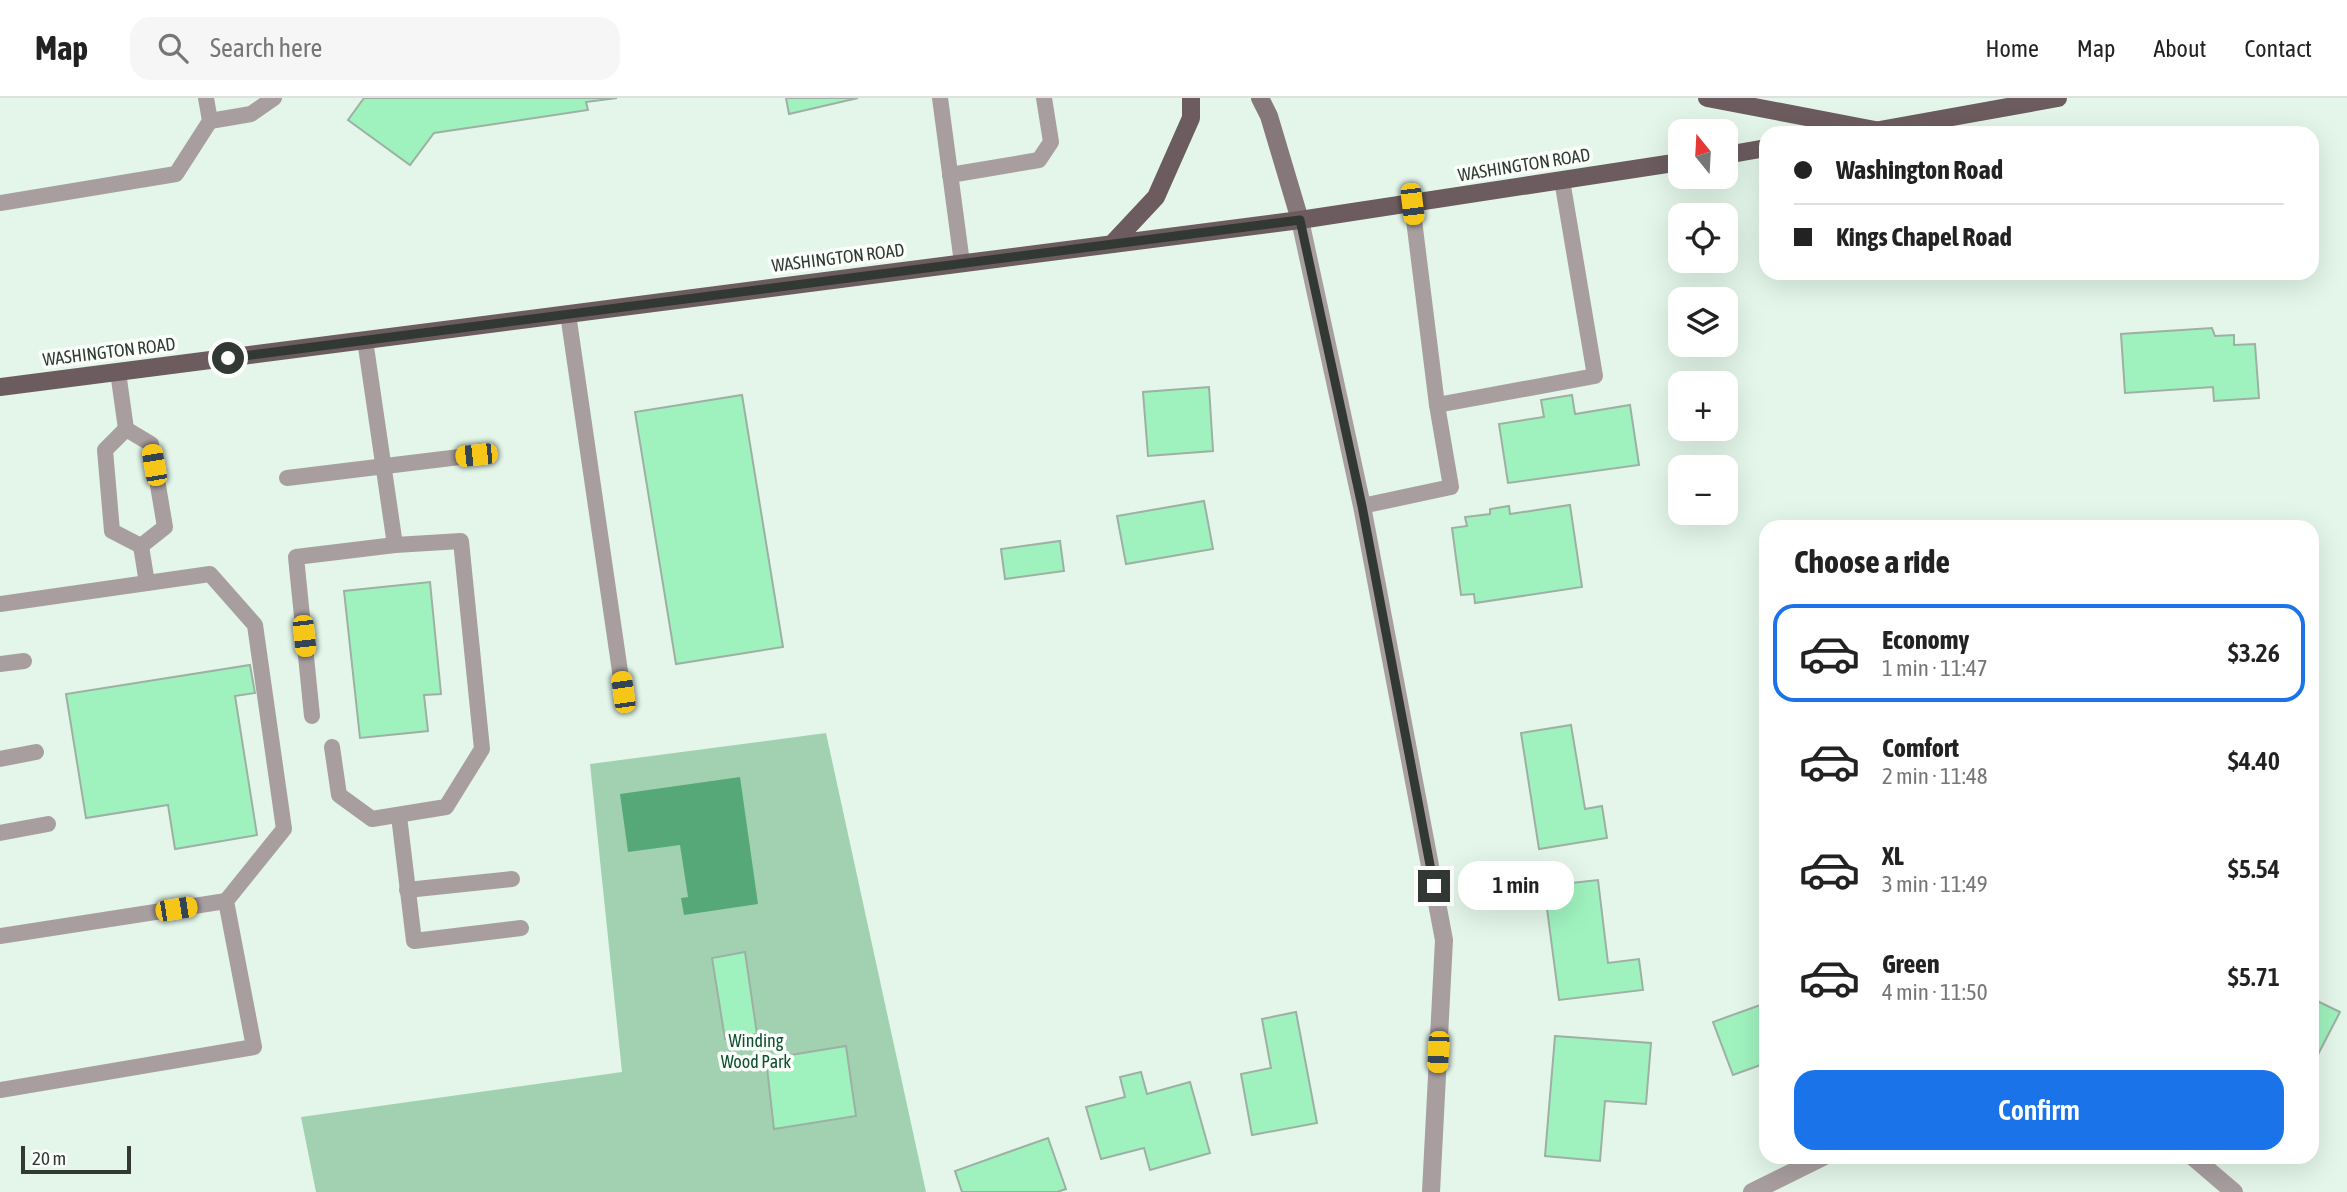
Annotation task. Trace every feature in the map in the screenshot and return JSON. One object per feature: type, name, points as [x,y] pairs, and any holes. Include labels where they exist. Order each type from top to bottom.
[{"type":"main road","points":[[1112,244],[1156,197],[1191,118],[1191,98]]},
{"type":"main road","points":[[1260,98],[1269,116],[1300,220]]},
{"type":"main road","points":[[1707,98],[1841,126]]},
{"type":"main road","points":[[1903,126],[2058,98]]},
{"type":"main road","points":[[1738,153],[1759,149]]},
{"type":"main road","name":"WASHINGTON ROAD","points":[[0,387],[1300,220],[1668,164]]},
{"type":"street","points":[[1300,220],[1362,506],[1444,940],[1431,1192]]},
{"type":"street","points":[[1752,1192],[1809,1164]]},
{"type":"street","points":[[2201,1164],[2234,1192]]},
{"type":"lane","points":[[0,203],[176,174],[210,121],[206,98]]},
{"type":"lane","points":[[210,121],[251,114],[274,98]]},
{"type":"lane","points":[[940,98],[962,263]]},
{"type":"lane","points":[[950,175],[1039,160],[1051,142],[1044,98]]},
{"type":"lane","points":[[1437,405],[1595,376],[1562,180]]},
{"type":"lane","points":[[1362,506],[1451,487],[1437,405],[1412,204]]},
{"type":"lane","points":[[568,314],[623,692]]},
{"type":"lane","points":[[365,340],[395,545]]},
{"type":"lane","points":[[118,372],[126,429]]},
{"type":"lane","points":[[126,429],[105,450],[112,531],[141,546]]},
{"type":"lane","points":[[126,429],[151,444],[164,527],[141,546]]},
{"type":"lane","points":[[287,478],[476,455]]},
{"type":"lane","points":[[312,716],[296,557],[395,545],[461,541],[482,749],[446,807],[372,819],[339,794],[332,747]]},
{"type":"lane","points":[[141,546],[147,583]]},
{"type":"lane","points":[[0,604],[210,574],[255,625],[284,829],[226,901],[0,936]]},
{"type":"lane","points":[[0,664],[24,661]]},
{"type":"lane","points":[[0,759],[36,752]]},
{"type":"lane","points":[[400,816],[414,941],[521,928]]},
{"type":"lane","points":[[0,833],[48,824]]},
{"type":"lane","points":[[408,890],[512,879]]},
{"type":"lane","points":[[0,1090],[254,1046],[226,901]]},
{"type":"green space","name":"Winding Wood Park","points":[[826,733],[926,1192],[316,1192],[301,1117],[622,1072],[590,764]]},
{"type":"shaded area","points":[[740,777],[758,904],[684,915],[681,898],[688,897],[680,845],[628,852],[620,794]]},
{"type":"building","points":[[364,98],[617,98],[586,102],[588,110],[434,133],[410,165],[348,120]]},
{"type":"building","points":[[786,98],[858,98],[789,114]]},
{"type":"building","points":[[2212,328],[2215,336],[2234,335],[2234,345],[2255,344],[2259,398],[2214,401],[2213,387],[2125,393],[2121,334]]},
{"type":"building","points":[[1209,387],[1213,451],[1148,456],[1143,392]]},
{"type":"building","points":[[742,395],[783,647],[676,664],[635,412]]},
{"type":"building","points":[[1572,395],[1575,414],[1630,405],[1639,465],[1508,483],[1499,424],[1544,417],[1541,400]]},
{"type":"building","points":[[1204,501],[1213,549],[1126,564],[1117,516]]},
{"type":"building","points":[[1570,505],[1582,587],[1475,603],[1474,594],[1461,595],[1452,528],[1467,526],[1465,517],[1490,514],[1490,509],[1509,506],[1510,514]]},
{"type":"building","points":[[1060,541],[1064,571],[1005,579],[1001,549]]},
{"type":"building","points":[[430,582],[441,694],[424,695],[428,731],[360,738],[344,591]]},
{"type":"building","points":[[250,665],[255,693],[235,696],[257,835],[175,849],[168,805],[86,818],[66,694]]},
{"type":"building","points":[[1571,725],[1585,809],[1602,806],[1607,838],[1539,849],[1521,733]]},
{"type":"building","points":[[1598,880],[1608,963],[1639,959],[1643,990],[1559,1000],[1544,886]]},
{"type":"building","points":[[745,952],[757,1034],[725,1039],[712,958]]},
{"type":"building","points":[[2319,1002],[2340,1012],[2319,1052]]},
{"type":"building","points":[[1759,1006],[1759,1066],[1733,1075],[1713,1022]]},
{"type":"building","points":[[1296,1012],[1317,1123],[1252,1135],[1241,1074],[1271,1068],[1262,1019]]},
{"type":"building","points":[[1555,1036],[1651,1043],[1646,1104],[1605,1101],[1600,1161],[1545,1156]]},
{"type":"building","points":[[846,1046],[856,1116],[774,1129],[766,1059]]},
{"type":"building","points":[[1141,1072],[1147,1094],[1190,1082],[1210,1153],[1150,1170],[1144,1148],[1101,1159],[1086,1107],[1125,1097],[1120,1077]]},
{"type":"building","points":[[1048,1138],[1066,1189],[1057,1192],[962,1192],[955,1171]]},
{"type":"route","points":[[228,358],[1300,220],[1362,506],[1434,886]]}]
